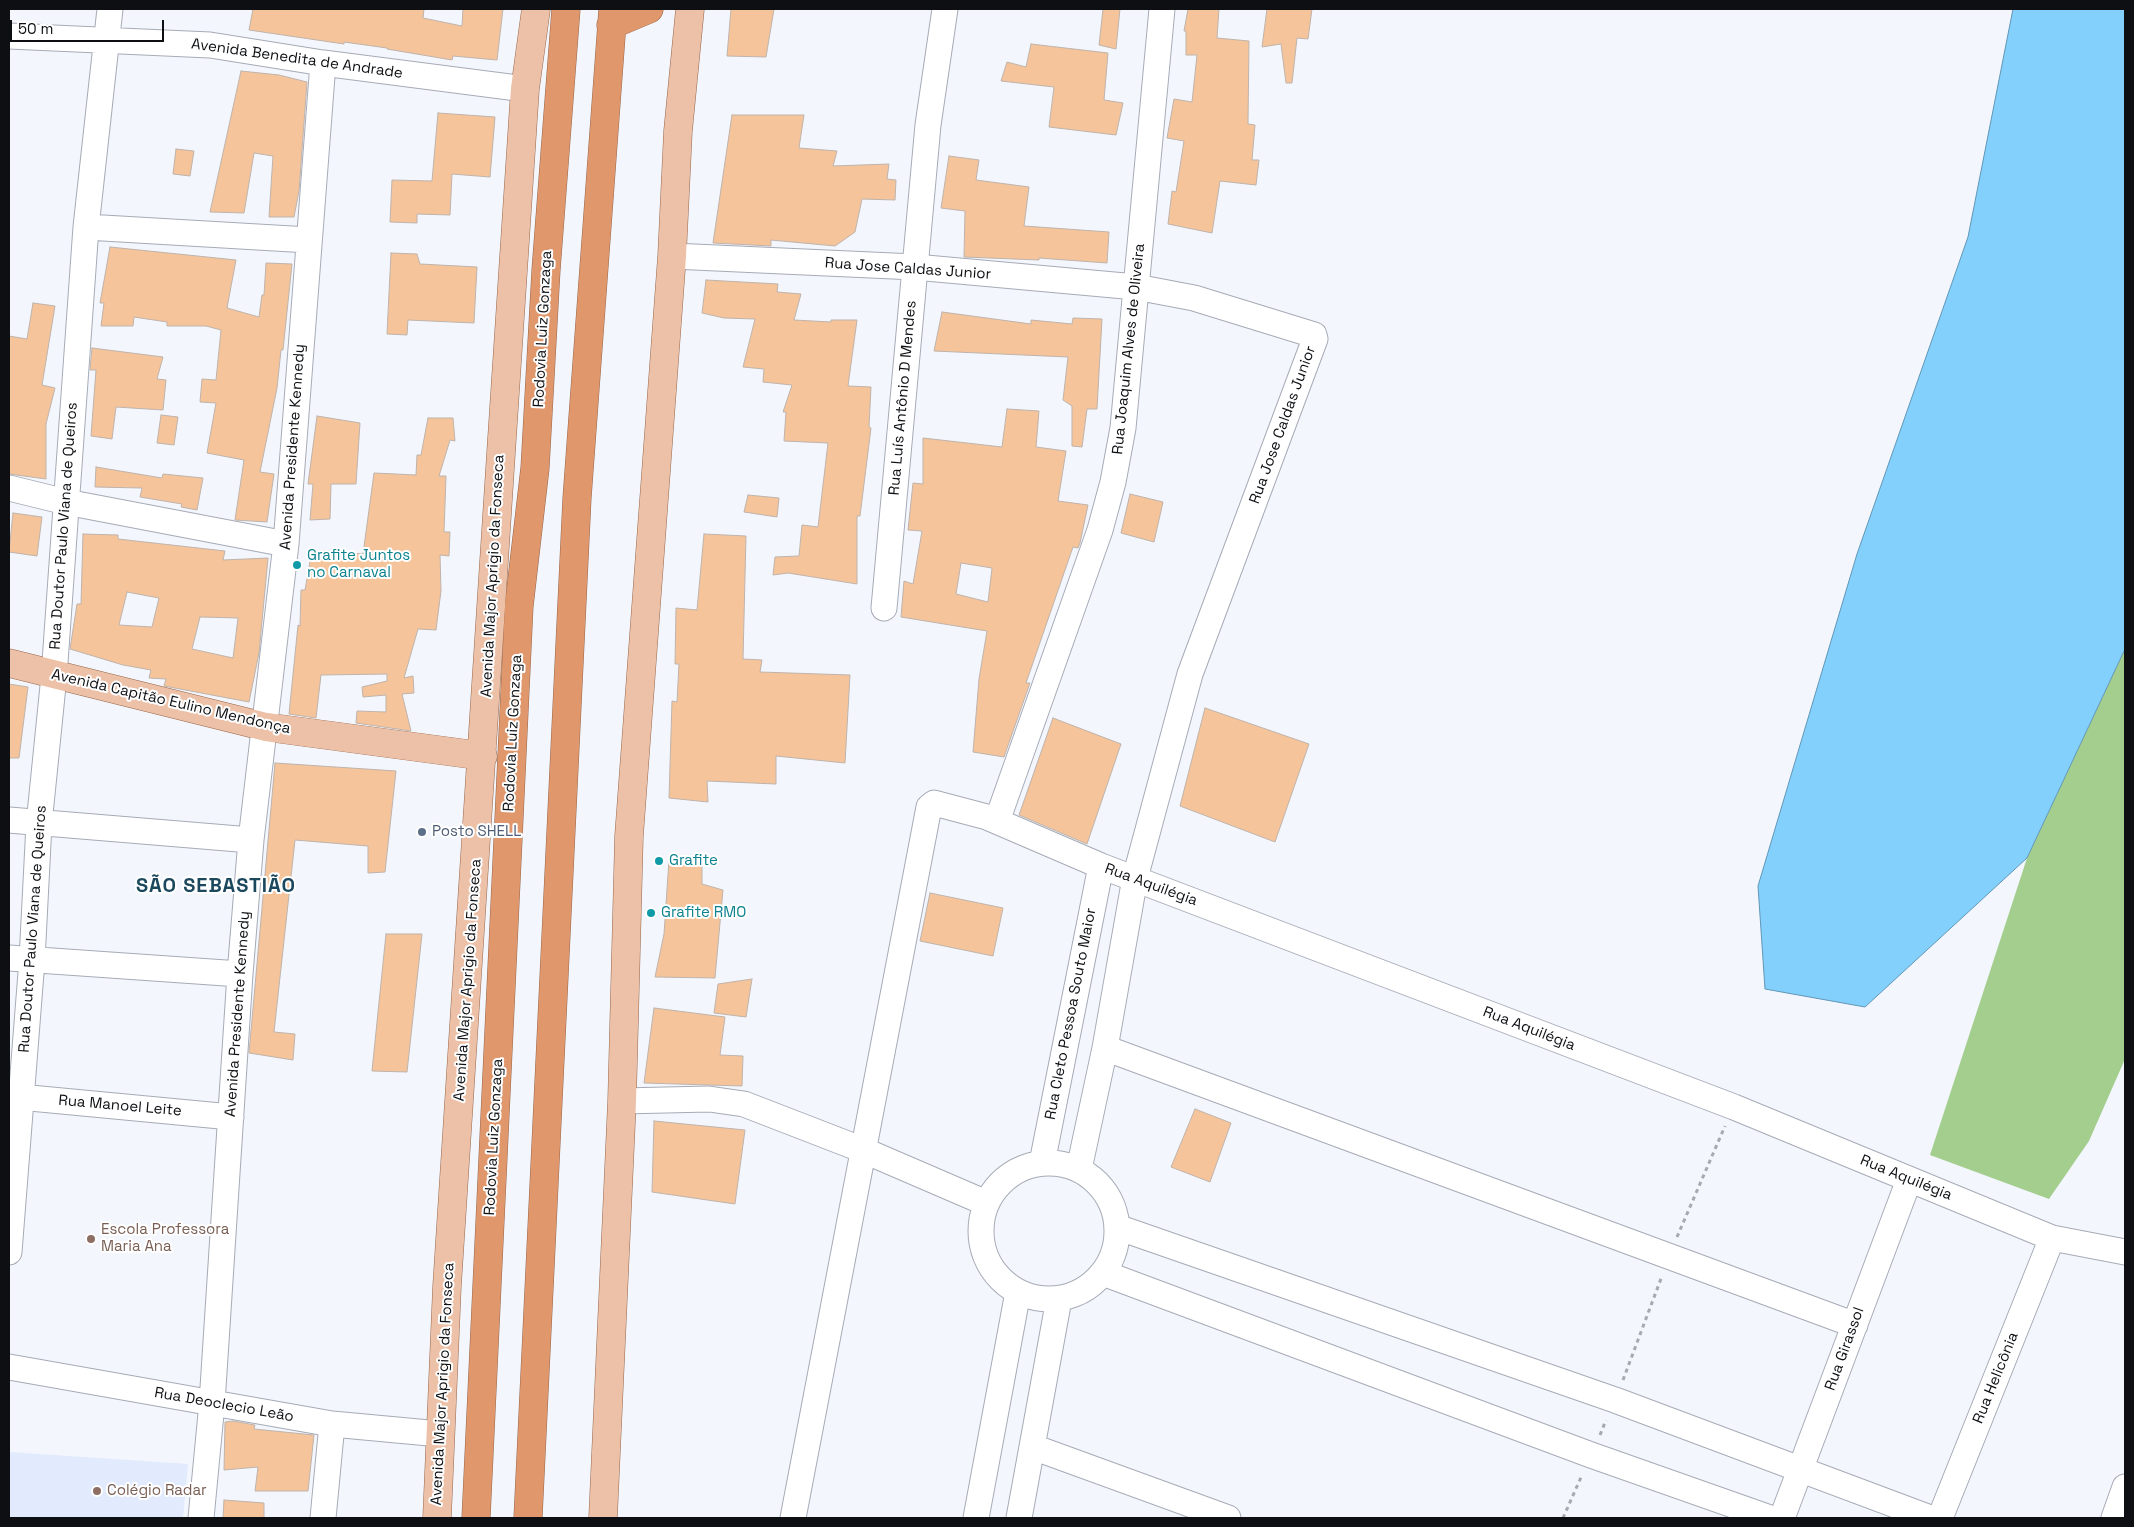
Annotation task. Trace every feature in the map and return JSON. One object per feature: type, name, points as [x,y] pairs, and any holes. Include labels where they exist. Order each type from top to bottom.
[{"type":"highway","name":"Rodovia Luiz Gonzaga","points":[[476,1518],[519,606],[535,468],[546,270],[566,9]]},
{"type":"highway","points":[[528,1518],[577,498],[612,17],[650,9]]},
{"type":"main road","name":"Avenida Major Aprigio da Fonseca","points":[[437,1518],[447,1286],[525,89],[536,9]]},
{"type":"main road","points":[[603,1518],[622,1101],[630,836],[672,256],[678,131],[690,9]]},
{"type":"main road","name":"Avenida Capitão Eulino Mendonça","points":[[9,663],[54,676],[266,727],[483,756]]},
{"type":"street","name":"Rua Doutor Paulo Viana de Queiros","points":[[9,1252],[20,959],[39,824],[54,676],[86,227],[110,9]]},
{"type":"street","name":"Rua Luís Antônio D Mendes","points":[[884,608],[928,126],[945,9]]},
{"type":"street","name":"Rua Joaquim Alves de Oliveira","points":[[997,821],[1100,530],[1123,428],[1162,9]]},
{"type":"street","name":"Avenida Benedita de Andrade","points":[[9,36],[210,44],[323,63],[525,89]]},
{"type":"street","name":"Avenida Presidente Kennedy","points":[[201,1518],[212,1403],[240,974],[251,840],[266,727],[286,544],[323,63]]},
{"type":"street","points":[[86,227],[309,240]]},
{"type":"street","name":"Rua Jose Caldas Junior","points":[[672,256],[915,267],[1136,287],[1194,298],[1310,332],[1315,336],[1190,674],[1135,878]]},
{"type":"street","points":[[9,488],[66,502],[286,544]]},
{"type":"street","name":"Rua Aquilégia","points":[[863,1150],[930,807],[934,802],[997,821],[1101,866],[1734,1107],[2052,1238],[2125,1252]]},
{"type":"street","points":[[9,820],[39,824],[251,840]]},
{"type":"street","name":"Rua Cleto Pessoa Souto Maior","points":[[1042,1163],[1101,866]]},
{"type":"street","points":[[1079,1169],[1105,1048],[1135,878]]},
{"type":"street","points":[[20,959],[240,974]]},
{"type":"street","points":[[1105,1048],[1670,1255],[1854,1325]]},
{"type":"street","name":"Rua Manoel Leite","points":[[15,1097],[231,1117]]},
{"type":"street","points":[[622,1101],[729,1100],[863,1150],[986,1203]]},
{"type":"street","points":[[793,1518],[863,1150]]},
{"type":"street","points":[[1042,1163],[1061,1163],[1079,1169],[1094,1179],[1106,1193],[1114,1210],[1117,1227],[1116,1244],[1103,1273],[1076,1294],[1059,1299],[1038,1299],[1018,1292],[1001,1280],[988,1264],[981,1244],[980,1223],[986,1203],[1000,1183],[1019,1169],[1042,1163]]},
{"type":"street","name":"Rua Girassol","points":[[1782,1518],[1909,1180]]},
{"type":"street","points":[[1117,1227],[1615,1400],[1930,1518]]},
{"type":"street","name":"Rua Helicônia","points":[[1940,1518],[2052,1238]]},
{"type":"street","points":[[1103,1273],[1591,1455],[1770,1518]]},
{"type":"street","points":[[976,1518],[1018,1292]]},
{"type":"street","points":[[1019,1518],[1059,1299]]},
{"type":"street","name":"Rua Deoclecio Leão","points":[[9,1366],[332,1424],[440,1434]]},
{"type":"street","points":[[323,1518],[332,1424]]},
{"type":"street","points":[[1033,1447],[1228,1518]]},
{"type":"street","points":[[2114,1518],[2125,1487]]},
{"type":"path","points":[[1563,1518],[1615,1400],[1670,1255],[1734,1107]]},
{"type":"shaded area","name":"Colégio Radar","points":[[9,1452],[188,1464],[183,1518],[9,1518]]},
{"type":"green space","points":[[2125,649],[2125,1059],[2089,1141],[2049,1199],[1930,1155],[2027,858]]},
{"type":"water","points":[[2013,9],[2125,9],[2125,649],[2027,858],[1865,1007],[1765,989],[1758,886],[1857,554],[1968,237]]},
{"type":"building","points":[[253,9],[424,9],[423,18],[462,26],[463,9],[503,9],[497,60],[453,56],[452,60],[387,48],[344,42],[344,44],[249,30]]},
{"type":"building","points":[[731,9],[774,9],[766,57],[727,56]]},
{"type":"building","points":[[1103,9],[1120,9],[1116,49],[1099,45]]},
{"type":"building","points":[[1188,9],[1219,9],[1217,38],[1249,41],[1248,124],[1255,125],[1252,160],[1259,160],[1256,185],[1220,181],[1212,233],[1168,224],[1172,191],[1176,192],[1184,141],[1167,138],[1174,99],[1192,102],[1197,55],[1186,55],[1186,31],[1184,31]]},
{"type":"building","points":[[1267,9],[1312,9],[1308,39],[1297,38],[1292,83],[1286,83],[1281,44],[1262,47]]},
{"type":"building","points":[[1031,44],[1108,53],[1104,100],[1123,103],[1116,135],[1049,127],[1054,87],[1001,81],[1007,62],[1026,67]]},
{"type":"building","points":[[241,71],[279,75],[307,82],[299,191],[294,217],[269,217],[273,156],[254,153],[244,213],[210,212]]},
{"type":"building","points":[[438,113],[495,117],[490,177],[452,174],[450,215],[417,214],[417,223],[390,222],[392,180],[432,181]]},
{"type":"building","points":[[732,115],[804,115],[799,148],[837,151],[833,166],[889,164],[887,179],[896,180],[895,200],[862,199],[855,232],[835,246],[771,240],[771,246],[713,243]]},
{"type":"building","points":[[176,149],[194,151],[190,176],[173,174]]},
{"type":"building","points":[[949,156],[979,160],[976,180],[1029,187],[1024,226],[1109,232],[1107,263],[1039,258],[1039,260],[964,257],[965,211],[941,208]]},
{"type":"building","points":[[110,247],[236,260],[227,308],[259,317],[262,295],[264,295],[266,263],[292,264],[283,350],[281,350],[277,388],[260,472],[274,474],[267,522],[235,520],[244,460],[207,453],[216,403],[200,402],[202,379],[216,380],[221,330],[206,326],[167,326],[167,322],[134,317],[133,326],[101,326],[104,303],[100,303]]},
{"type":"building","points":[[391,253],[417,254],[420,264],[477,267],[474,323],[408,320],[407,335],[387,334]]},
{"type":"building","points":[[706,280],[778,284],[777,292],[801,294],[794,320],[831,322],[831,320],[857,320],[848,386],[871,387],[869,427],[871,428],[860,516],[857,516],[857,584],[788,573],[773,575],[775,557],[799,556],[802,525],[818,527],[828,443],[784,441],[786,412],[783,412],[792,385],[763,382],[764,369],[743,367],[755,319],[724,318],[702,313]]},
{"type":"building","points":[[33,303],[55,306],[42,385],[55,388],[46,424],[46,479],[9,474],[9,336],[27,339]]},
{"type":"building","points":[[942,312],[1031,324],[1031,320],[1072,324],[1073,318],[1102,319],[1097,409],[1087,409],[1082,447],[1072,446],[1072,406],[1063,400],[1068,357],[934,351]]},
{"type":"building","points":[[92,348],[163,357],[157,379],[166,380],[163,410],[116,407],[112,439],[91,436],[96,370],[90,370]]},
{"type":"building","points":[[1007,409],[1039,411],[1036,447],[1066,451],[1058,501],[1088,505],[1080,543],[1078,548],[1073,547],[1026,683],[1030,683],[1004,757],[973,752],[979,679],[987,631],[901,617],[904,581],[913,584],[922,531],[908,530],[913,483],[923,484],[923,438],[1002,447]],"holes":[[[961,563],[992,568],[988,602],[956,594]]]},
{"type":"building","points":[[161,415],[178,417],[174,445],[157,443]]},
{"type":"building","points":[[317,416],[360,423],[356,484],[331,484],[330,519],[310,520],[313,484],[308,484]]},
{"type":"building","points":[[428,418],[453,418],[455,441],[450,440],[439,476],[446,476],[444,532],[450,532],[449,556],[440,555],[441,591],[436,630],[418,629],[404,678],[413,676],[414,693],[402,694],[411,731],[356,723],[357,711],[386,712],[386,695],[363,697],[362,687],[387,681],[387,674],[321,675],[316,718],[289,714],[298,625],[300,626],[301,590],[305,590],[312,550],[363,554],[374,473],[416,475],[417,455],[421,455]]},
{"type":"building","points":[[96,467],[162,478],[163,474],[203,478],[197,510],[181,507],[182,504],[140,497],[142,488],[95,487]]},
{"type":"building","points":[[1130,494],[1163,502],[1154,542],[1121,533]]},
{"type":"building","points":[[748,495],[779,498],[777,517],[744,512]]},
{"type":"building","points":[[13,513],[42,517],[37,556],[9,552]]},
{"type":"building","points":[[83,534],[118,535],[118,539],[225,551],[223,560],[268,558],[259,653],[249,702],[164,686],[166,679],[149,678],[151,670],[123,665],[70,649],[77,604],[81,604]],"holes":[[[127,592],[159,598],[152,627],[119,625]],[[200,617],[238,618],[233,658],[192,649]]]},
{"type":"building","points":[[704,534],[746,536],[743,659],[762,660],[760,672],[850,675],[845,763],[776,756],[776,784],[707,781],[708,802],[669,798],[672,701],[677,702],[679,664],[675,664],[676,608],[697,610]]},
{"type":"building","points":[[9,684],[28,687],[19,758],[9,758]]},
{"type":"building","points":[[1205,708],[1309,744],[1275,842],[1180,806]]},
{"type":"building","points":[[1053,718],[1121,744],[1087,844],[1019,815]]},
{"type":"building","points":[[275,763],[396,771],[385,872],[368,873],[368,846],[295,840],[274,1032],[295,1034],[293,1060],[249,1053]]},
{"type":"building","points":[[669,860],[702,864],[702,884],[723,890],[715,978],[655,977],[664,934]]},
{"type":"building","points":[[930,893],[1003,908],[993,956],[920,941]]},
{"type":"building","points":[[386,934],[422,934],[407,1072],[372,1071]]},
{"type":"building","points":[[752,979],[746,1017],[714,1013],[718,984]]},
{"type":"building","points":[[654,1008],[725,1017],[720,1055],[743,1056],[742,1086],[644,1083]]},
{"type":"building","points":[[1195,1109],[1231,1123],[1210,1182],[1171,1167]]},
{"type":"building","points":[[654,1121],[745,1130],[735,1204],[652,1192]]},
{"type":"building","points":[[233,1421],[255,1425],[254,1429],[314,1435],[308,1491],[255,1491],[258,1467],[224,1470],[225,1422]]},
{"type":"building","points":[[224,1500],[264,1503],[264,1518],[223,1518]]},
{"type":"place","name":"Grafite Juntos no Carnaval","points":[[297,565]]},
{"type":"place","name":"Posto SHELL","points":[[422,832]]},
{"type":"place","name":"Grafite","points":[[659,861]]},
{"type":"place","name":"Grafite RMO","points":[[651,913]]},
{"type":"place","name":"Escola Professora Maria Ana","points":[[91,1239]]},
{"type":"place","name":"Colégio Radar","points":[[97,1491]]},
{"type":"district","name":"SÃO SEBASTIÃO","points":[[216,887]]}]
